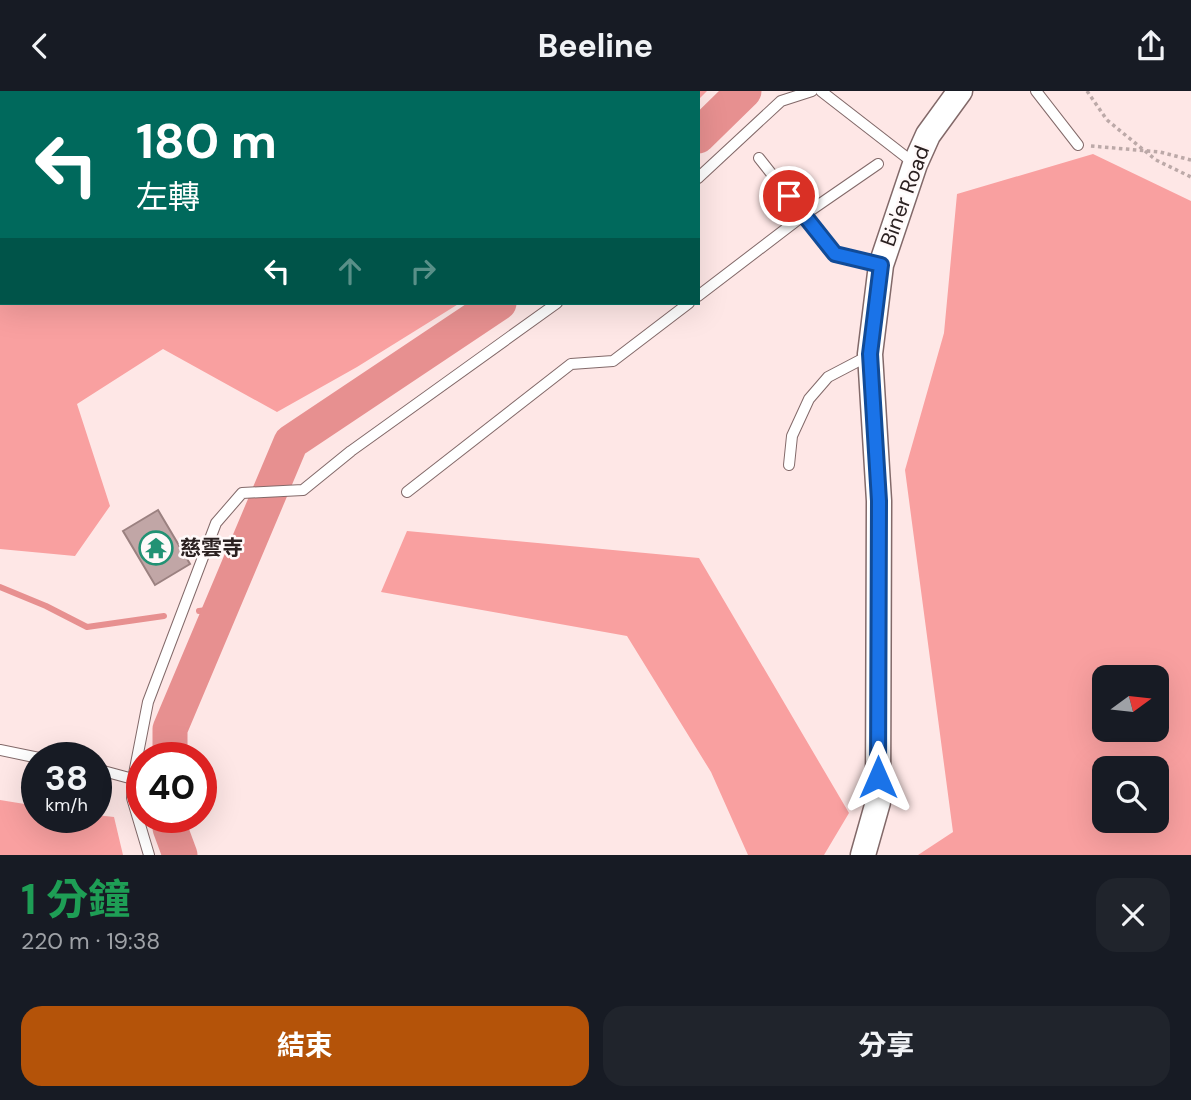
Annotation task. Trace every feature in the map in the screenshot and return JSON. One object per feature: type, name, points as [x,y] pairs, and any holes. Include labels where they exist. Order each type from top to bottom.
[{"type":"street","name":"Bin'er Road","points":[[863,855],[878,802],[879,501],[870,354],[881,265],[915,164],[928,135],[960,91]]},
{"type":"lane","points":[[700,176],[782,101],[812,91]]},
{"type":"lane","points":[[821,91],[915,164]]},
{"type":"lane","points":[[1036,91],[1078,145]]},
{"type":"lane","points":[[759,158],[835,254],[881,265]]},
{"type":"lane","points":[[700,294],[804,215],[878,164]]},
{"type":"lane","points":[[140,742],[148,702],[216,523],[242,493],[303,490],[351,451],[554,305]]},
{"type":"lane","points":[[407,492],[571,364],[612,361],[686,305]]},
{"type":"lane","points":[[789,465],[792,436],[809,399],[828,377],[870,354]]},
{"type":"lane","points":[[0,750],[21,754]]},
{"type":"lane","points":[[142,833],[149,855]]},
{"type":"path","points":[[1087,91],[1107,120],[1156,160],[1191,177]]},
{"type":"path","points":[[1078,145],[1160,152],[1191,160]]},
{"type":"shaded area","points":[[1093,154],[1191,201],[1191,855],[918,855],[953,832],[905,470],[944,333],[957,194]]},
{"type":"shaded area","points":[[0,305],[457,305],[357,367],[277,412],[163,349],[77,404],[110,506],[75,556],[0,549]]},
{"type":"shaded area","points":[[407,531],[699,558],[849,813],[824,855],[748,855],[711,772],[627,636],[381,592]]},
{"type":"shaded area","points":[[0,800],[21,803],[21,833],[112,833],[114,817],[123,855],[0,855]]},
{"type":"building","name":"慈雲寺","points":[[158,510],[190,564],[155,585],[123,531]]},
{"type":"waterway","points":[[700,134],[744,91]]},
{"type":"waterway","points":[[170,742],[170,729],[291,442],[496,305]]},
{"type":"waterway","points":[[0,587],[87,627],[164,616]]},
{"type":"waterway","points":[[199,611],[221,608]]},
{"type":"waterway","points":[[172,833],[180,855]]},
{"type":"place","name":"慈雲寺","points":[[156,548]]},
{"type":"route","points":[[789,196],[835,254],[881,265],[870,354],[879,501],[878,777]]}]
